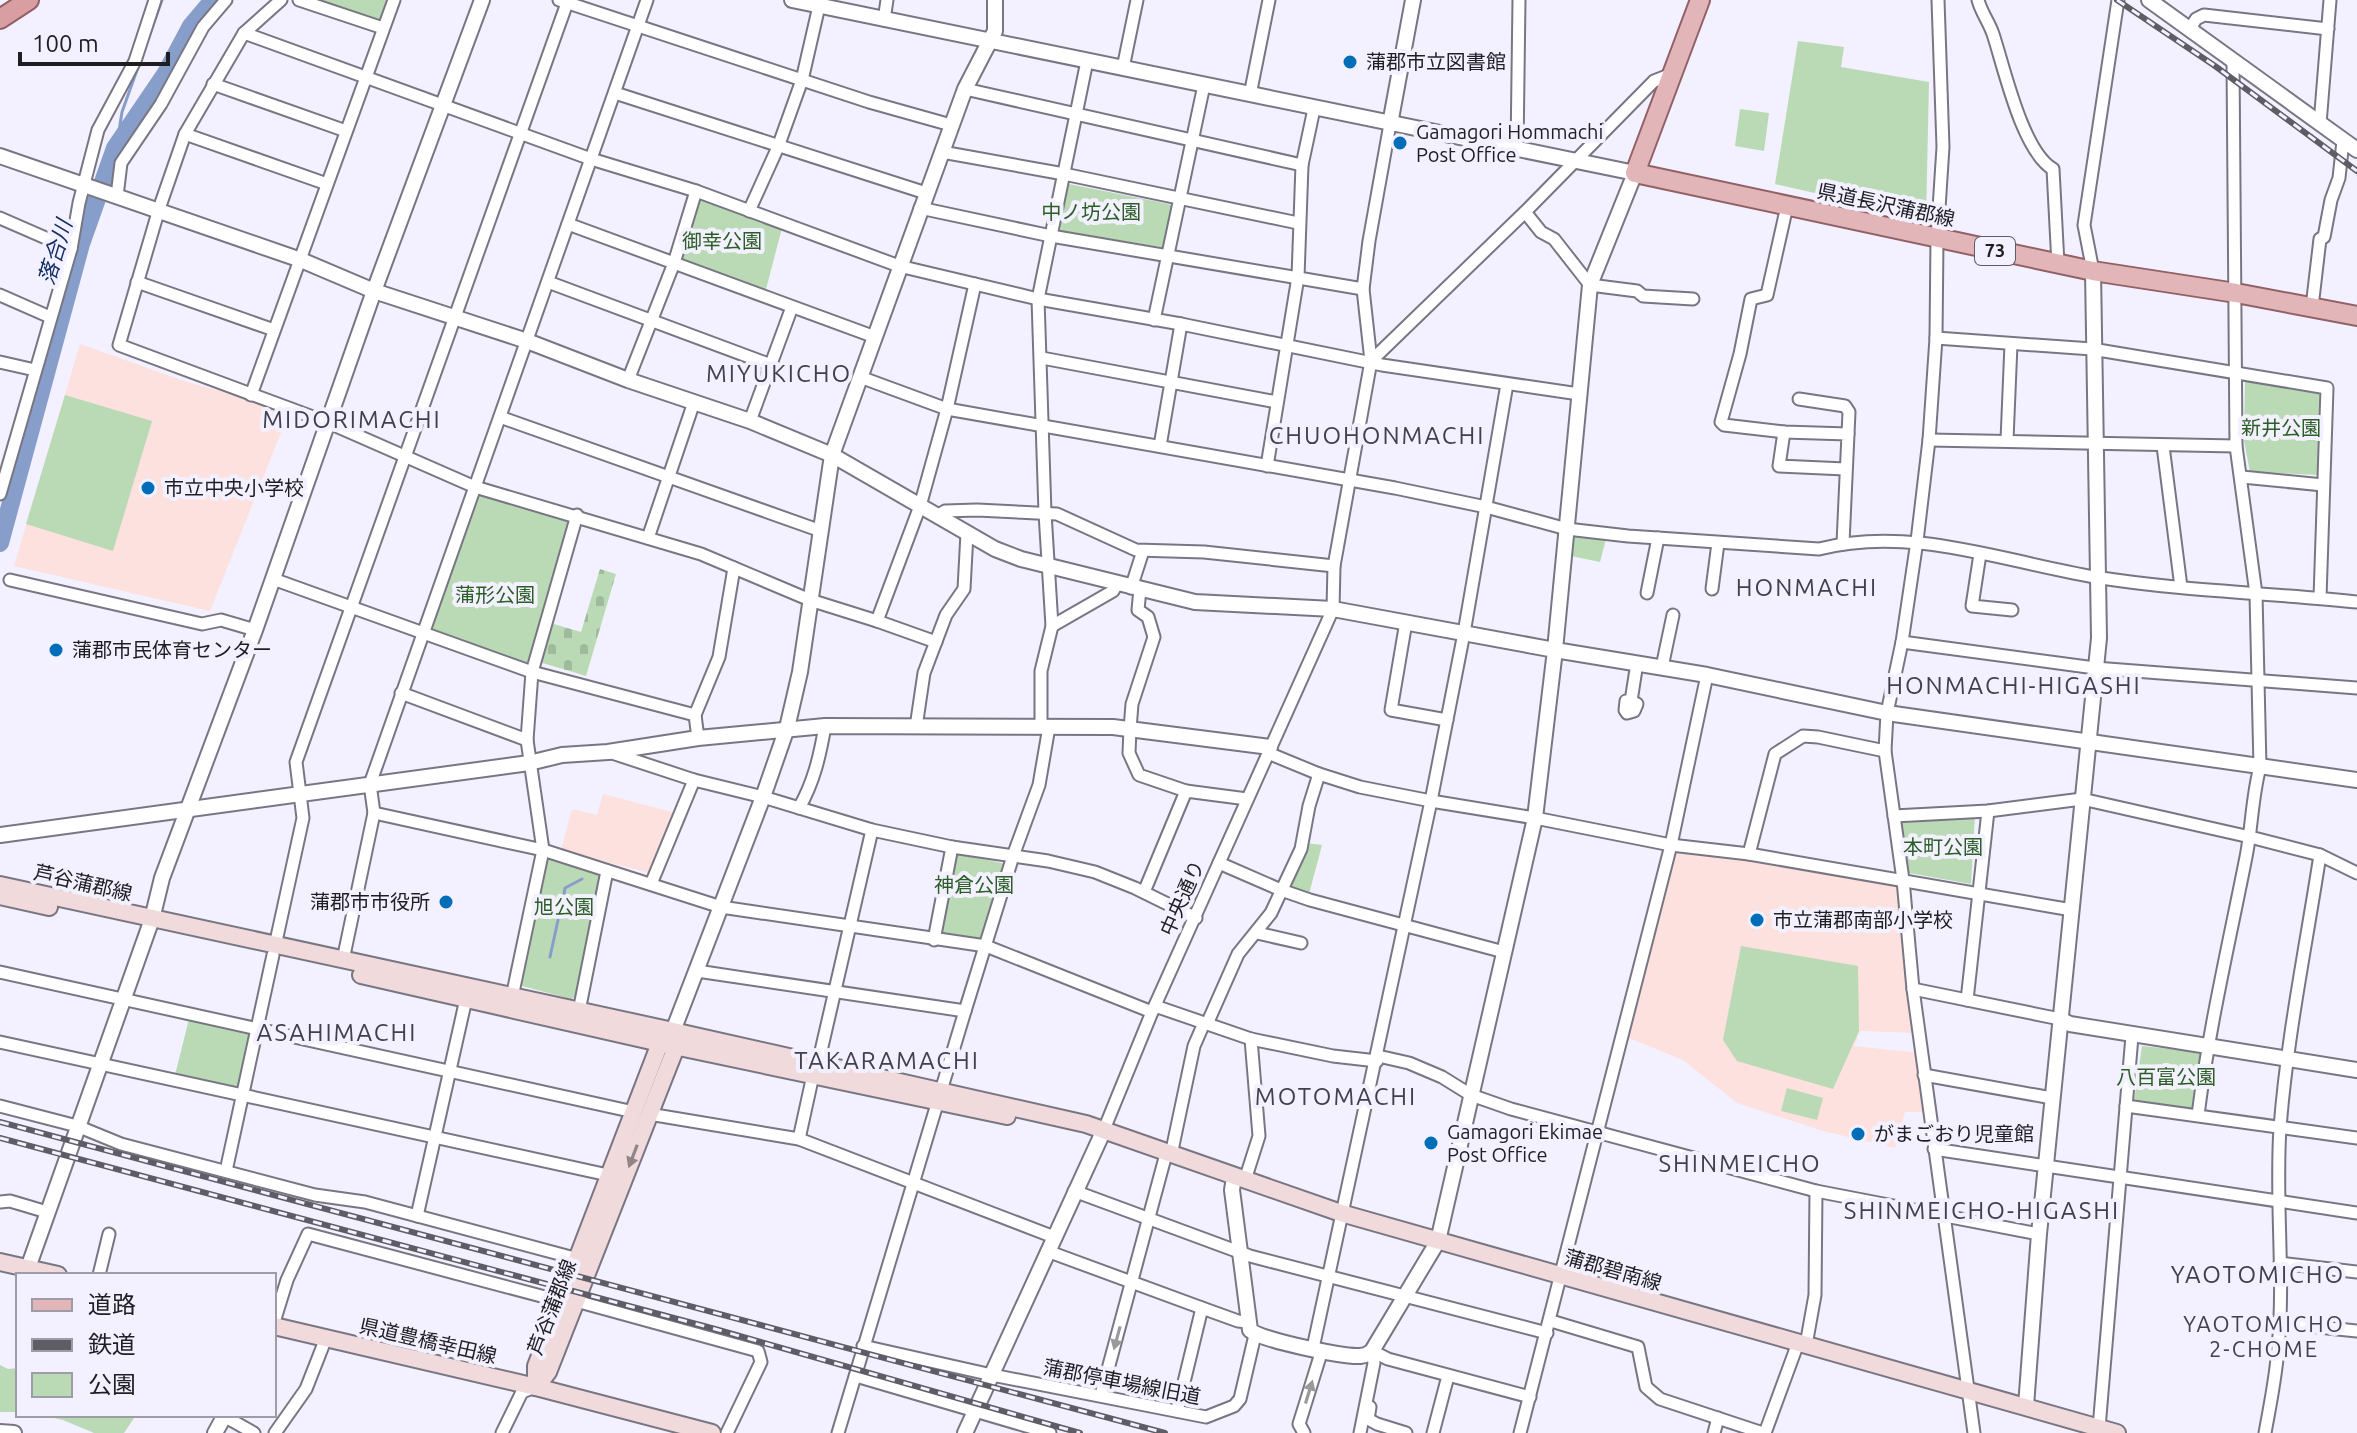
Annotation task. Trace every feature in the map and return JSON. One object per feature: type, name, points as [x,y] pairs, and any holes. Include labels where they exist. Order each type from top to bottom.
[{"type":"highway","points":[[0,19],[29,0]]},
{"type":"main road","points":[[1635,173],[1700,0]]},
{"type":"main road","name":"県道長沢蒲郡線","points":[[1635,173],[2093,271],[2357,316]]},
{"type":"main road","name":"芦谷蒲郡線","points":[[0,885],[149,924]]},
{"type":"main road","name":"芦谷蒲郡線","points":[[0,896],[274,950],[466,999],[670,1040]]},
{"type":"main road","name":"芦谷蒲郡線","points":[[274,950],[343,960],[579,1011],[670,1040]]},
{"type":"main road","name":"芦谷蒲郡線","points":[[536,1387],[536,1366],[568,1301],[670,1040]]},
{"type":"main road","name":"蒲郡碧南線","points":[[670,1040],[941,1097],[1084,1132],[1103,1132],[1341,1213],[2117,1433]]},
{"type":"main road","name":"芦谷蒲郡線","points":[[568,1301],[578,1259],[608,1175],[641,1113]]},
{"type":"main road","points":[[0,1262],[49,1273]]},
{"type":"main road","name":"県道豊橋幸田線","points":[[276,1325],[712,1433]]},
{"type":"street","points":[[0,494],[71,249],[98,130],[135,61],[155,0]]},
{"type":"street","points":[[117,196],[121,163],[161,104],[203,27],[226,0]]},
{"type":"street","points":[[281,0],[244,33],[185,134],[159,209],[119,345],[329,423],[475,487],[701,554],[810,600],[936,642]]},
{"type":"street","points":[[299,0],[383,28]]},
{"type":"street","points":[[251,395],[394,0]]},
{"type":"street","points":[[28,1268],[149,924],[162,878],[255,630],[374,291],[482,0]]},
{"type":"street","points":[[343,960],[374,813],[370,784],[647,0]]},
{"type":"street","points":[[0,972],[641,1113],[799,1139],[914,1183],[1132,1282],[1252,1328],[1318,1349],[1356,1356],[1372,1351],[1438,1241],[1535,818],[1555,650],[1590,285],[1635,173],[792,0]]},
{"type":"street","points":[[884,20],[887,0]]},
{"type":"street","points":[[670,1040],[787,728],[800,672],[832,455],[951,125],[965,89],[995,31],[995,0]]},
{"type":"street","points":[[1123,68],[1137,0]]},
{"type":"street","points":[[1250,95],[1269,0]]},
{"type":"street","points":[[1390,124],[1413,0]]},
{"type":"street","points":[[1517,150],[1519,0]]},
{"type":"street","points":[[1938,0],[1943,147],[1929,440],[1902,642],[1887,713],[1885,751],[1903,880],[1924,1075],[1974,1433]]},
{"type":"street","points":[[1978,0],[1992,32],[2020,120],[2045,164],[2053,169],[2058,264]]},
{"type":"street","points":[[2026,1406],[2039,1234],[2099,608],[2093,271],[2084,225],[2118,0]]},
{"type":"street","points":[[2149,0],[2357,150]]},
{"type":"street","points":[[2320,124],[2330,0]]},
{"type":"street","points":[[226,1171],[303,818],[296,762],[521,134],[563,2],[869,102],[951,125]]},
{"type":"street","points":[[749,211],[778,147],[802,80],[819,6]]},
{"type":"street","points":[[2190,29],[2196,19],[2204,15],[2328,29]]},
{"type":"street","points":[[244,33],[591,159],[696,191],[899,266],[1038,299],[1371,361],[1579,394]]},
{"type":"street","points":[[2198,1115],[2207,1045],[2250,837],[2260,767],[2256,594],[2236,446],[2233,60]]},
{"type":"street","points":[[838,1433],[965,1011],[1043,770],[1045,727],[1041,671],[1052,626],[1038,299],[1087,61]]},
{"type":"street","points":[[1371,361],[1577,161],[1654,81],[1672,74]]},
{"type":"street","points":[[213,84],[346,131]]},
{"type":"street","points":[[1154,320],[1204,85]]},
{"type":"street","points":[[965,89],[1302,165]]},
{"type":"street","points":[[615,93],[926,193]]},
{"type":"street","points":[[1267,466],[1298,277],[1302,165],[1314,109]]},
{"type":"street","name":"中央通り","points":[[965,1433],[1103,1132],[1154,1009],[1333,609],[1334,566],[1371,361],[1363,289],[1390,124]]},
{"type":"street","points":[[185,134],[327,184]]},
{"type":"street","points":[[2312,307],[2320,239],[2324,237],[2339,178],[2343,141]]},
{"type":"street","points":[[942,152],[1298,223]]},
{"type":"street","points":[[0,156],[159,209],[301,260],[374,291],[527,341],[628,380],[750,421],[832,455],[995,549],[1048,566],[1195,602],[1333,609],[1707,675],[1887,713],[2357,780]]},
{"type":"street","points":[[628,380],[674,263],[696,191]]},
{"type":"street","points":[[1787,206],[1767,295],[1751,299],[1721,422],[1724,425],[1784,432],[1848,434]]},
{"type":"street","points":[[920,208],[1051,236],[1363,289]]},
{"type":"street","points":[[1525,212],[1541,232],[1554,239],[1590,285],[1637,291],[1643,296],[1693,299]]},
{"type":"street","points":[[0,218],[71,249]]},
{"type":"street","points":[[568,224],[875,337]]},
{"type":"street","points":[[137,282],[274,330]]},
{"type":"street","points":[[548,282],[771,365]]},
{"type":"street","points":[[877,621],[920,506],[947,409],[975,284]]},
{"type":"street","points":[[0,295],[50,317]]},
{"type":"street","points":[[750,421],[792,307]]},
{"type":"street","points":[[1160,446],[1181,324]]},
{"type":"street","points":[[1936,338],[2092,349],[2327,388],[2320,598]]},
{"type":"street","points":[[2007,440],[2011,344]]},
{"type":"street","points":[[1042,358],[1277,402]]},
{"type":"street","points":[[0,362],[35,370]]},
{"type":"street","points":[[860,377],[947,409],[1350,480],[1486,507],[1567,529],[1819,549],[1843,543],[1917,541],[2097,577],[2357,602]]},
{"type":"street","points":[[1304,1433],[1299,1424],[1318,1349],[1327,1277],[1378,1058],[1431,801],[1507,384]]},
{"type":"street","points":[[1799,399],[1845,406],[1849,412],[1843,543]]},
{"type":"street","points":[[648,538],[694,402]]},
{"type":"street","points":[[500,417],[821,531]]},
{"type":"street","points":[[1784,432],[1779,466],[1845,469]]},
{"type":"street","points":[[1929,440],[2236,446]]},
{"type":"street","points":[[2163,446],[2181,587]]},
{"type":"street","points":[[2242,477],[2323,485]]},
{"type":"street","points":[[937,516],[945,511],[966,510],[1057,514],[1136,550],[1204,552],[1334,566]]},
{"type":"street","points":[[512,997],[543,850],[527,740],[532,672],[577,515]]},
{"type":"street","points":[[916,727],[924,673],[946,615],[964,589],[967,533]]},
{"type":"street","points":[[1647,593],[1658,538]]},
{"type":"street","points":[[1712,589],[1718,543]]},
{"type":"street","points":[[1143,551],[1129,587],[1138,610],[1148,617],[1154,637],[1132,704],[1129,753],[1139,775],[1186,791],[1247,799]]},
{"type":"street","points":[[1980,554],[1972,606],[2012,610]]},
{"type":"street","points":[[698,738],[695,715],[719,657],[734,568]]},
{"type":"street","points":[[273,579],[532,672],[695,715]]},
{"type":"street","points":[[10,580],[202,624],[221,620],[255,630]]},
{"type":"street","points":[[1052,626],[1113,591],[1129,587]]},
{"type":"street","points":[[1662,667],[1673,615]]},
{"type":"street","points":[[1406,622],[1391,710],[1447,720]]},
{"type":"street","points":[[1902,642],[2095,668],[2357,688]]},
{"type":"street","points":[[1631,701],[1637,663]]},
{"type":"street","points":[[1520,1433],[1671,845],[1707,675]]},
{"type":"street","points":[[401,693],[527,740]]},
{"type":"street","points":[[799,808],[813,781],[825,726]]},
{"type":"street","points":[[0,835],[529,763],[562,755],[608,752],[787,728],[1130,729],[1269,750],[1319,774],[1360,787],[1431,801],[1671,845],[1749,854],[2072,910]]},
{"type":"street","points":[[1749,854],[1775,754],[1803,736],[1885,751]]},
{"type":"street","points":[[608,752],[694,780],[872,830],[1095,872],[1196,918]]},
{"type":"street","points":[[1101,1395],[1169,1155],[1194,1046],[1238,954],[1271,913],[1301,849],[1319,774]]},
{"type":"street","points":[[651,884],[694,780]]},
{"type":"street","points":[[1144,892],[1186,791]]},
{"type":"street","points":[[1894,816],[1988,811],[2082,799],[2320,855],[2357,873]]},
{"type":"street","points":[[1967,1000],[1988,811]]},
{"type":"street","points":[[374,813],[543,850],[721,907],[986,946],[1154,1009],[1251,1039],[1333,1056],[1409,1063],[1442,1077],[1471,1095],[1598,1133],[1816,1191],[2039,1234]]},
{"type":"street","points":[[799,1139],[872,830]]},
{"type":"street","points":[[934,940],[952,847]]},
{"type":"street","points":[[2265,1433],[2280,1323],[2277,1200],[2280,1128],[2320,855]]},
{"type":"street","points":[[1219,863],[1281,890],[1405,927],[1504,952]]},
{"type":"street","points":[[579,1011],[607,871]]},
{"type":"street","points":[[1257,933],[1301,943]]},
{"type":"street","points":[[697,971],[965,1011]]},
{"type":"street","points":[[1913,989],[2132,1036],[2357,1070]]},
{"type":"street","points":[[417,1216],[466,999]]},
{"type":"street","points":[[2099,1428],[2132,1036]]},
{"type":"street","points":[[1251,1039],[1259,1136],[1232,1190],[1252,1328]]},
{"type":"street","points":[[0,1042],[608,1175]]},
{"type":"street","points":[[1924,1075],[2052,1098]]},
{"type":"street","points":[[0,1106],[77,1126],[121,1144],[315,1195],[365,1202],[578,1259]]},
{"type":"street","points":[[2126,1106],[2357,1138]]},
{"type":"street","points":[[1934,1149],[2357,1213]]},
{"type":"street","points":[[1074,1191],[1240,1253],[1547,1333]]},
{"type":"street","points":[[1551,1321],[1638,1347],[1646,1387],[1660,1399],[1764,1433],[1802,1344],[1815,1295],[1816,1191]]},
{"type":"street","points":[[0,1202],[10,1201],[47,1212]]},
{"type":"street","points":[[99,1273],[109,1234]]},
{"type":"street","points":[[276,1317],[287,1280],[308,1234],[758,1351],[761,1362],[727,1433]]},
{"type":"street","points":[[2280,1263],[2357,1272]]},
{"type":"street","points":[[1177,1411],[1202,1308]]},
{"type":"street","points":[[2280,1323],[2357,1331]]},
{"type":"street","name":"蒲郡停車場線旧道","points":[[863,1346],[1206,1417],[1234,1406],[1240,1399],[1252,1328]]},
{"type":"street","points":[[275,1433],[306,1389],[326,1338]]},
{"type":"street","points":[[1372,1351],[1388,1359],[1530,1397]]},
{"type":"street","points":[[1360,1433],[1374,1363],[1372,1351]]},
{"type":"street","points":[[856,1376],[976,1410],[1016,1428],[1050,1433]]},
{"type":"street","points":[[1433,1433],[1448,1376]]},
{"type":"street","points":[[1369,1384],[1374,1388],[1368,1419],[1406,1433]]},
{"type":"street","points":[[502,1433],[522,1392],[536,1387]]},
{"type":"street","points":[[227,1417],[254,1433]]},
{"type":"street","points":[[1714,1433],[1718,1418]]},
{"type":"street","points":[[0,1432],[14,1433]]},
{"type":"shaded area","name":"市立中央小学校","points":[[80,344],[187,382],[290,410],[210,611],[14,566]]},
{"type":"shaded area","points":[[603,794],[676,813],[649,873],[561,850],[572,809],[597,815]]},
{"type":"shaded area","points":[[1671,845],[1903,880],[1919,1033],[1860,1031],[1854,1046],[1921,1053],[1929,1112],[1905,1112],[1895,1148],[1823,1131],[1737,1103],[1683,1060],[1622,1035]]},
{"type":"green space","points":[[317,0],[388,0],[381,22]]},
{"type":"green space","points":[[1798,41],[1844,47],[1841,67],[1929,82],[1926,218],[1775,184]]},
{"type":"green space","points":[[1740,109],[1769,113],[1764,151],[1735,146]]},
{"type":"green space","name":"中ノ坊公園","points":[[1069,184],[1169,204],[1173,207],[1165,245],[1161,247],[1060,231],[1066,186]]},
{"type":"green space","name":"御幸公園","points":[[696,191],[783,224],[764,297],[674,263]]},
{"type":"green space","name":"新井公園","points":[[2245,381],[2319,393],[2318,475],[2250,472],[2244,441]]},
{"type":"green space","points":[[65,395],[152,421],[113,551],[26,524]]},
{"type":"green space","name":"蒲形公園","points":[[475,487],[577,515],[532,672],[423,633]]},
{"type":"green space","points":[[1572,534],[1606,539],[1600,562],[1571,556]]},
{"type":"green space","points":[[600,569],[616,574],[586,676],[536,661],[547,622],[581,632]]},
{"type":"green space","name":"本町公園","points":[[1975,815],[1971,884],[1903,872],[1896,820]]},
{"type":"green space","points":[[1305,843],[1322,845],[1309,894],[1281,886]]},
{"type":"green space","name":"神倉公園","points":[[959,853],[1005,864],[982,941],[943,936],[941,933],[956,855]]},
{"type":"green space","name":"旭公園","points":[[550,858],[601,876],[575,997],[571,999],[518,985],[544,861]]},
{"type":"green space","points":[[1741,946],[1858,966],[1859,1031],[1833,1089],[1737,1061],[1723,1040]]},
{"type":"green space","points":[[189,1019],[247,1033],[250,1037],[242,1090],[175,1075]]},
{"type":"green space","name":"八百富公園","points":[[2142,1046],[2200,1052],[2196,1109],[2134,1101]]},
{"type":"green space","points":[[1787,1088],[1823,1098],[1817,1120],[1781,1111]]},
{"type":"green space","points":[[0,1365],[16,1368],[16,1412],[0,1412]]},
{"type":"green space","points":[[50,1417],[135,1417],[124,1433],[94,1433]]},
{"type":"waterway","points":[[117,144],[122,112],[162,0]]},
{"type":"waterway","name":"落合川","points":[[0,543],[81,244],[115,148],[166,73],[191,26],[213,0]]},
{"type":"waterway","points":[[564,894],[565,888],[582,879]]},
{"type":"waterway","points":[[550,957],[558,920]]},
{"type":"railway","points":[[2117,0],[2215,66],[2357,171]]},
{"type":"railway","points":[[0,1122],[1165,1433]]},
{"type":"railway","points":[[0,1138],[715,1329],[1080,1433]]},
{"type":"place","name":"蒲郡市立図書館","points":[[1350,62]]},
{"type":"place","name":"Gamagori Hommachi Post Office","points":[[1400,143]]},
{"type":"place","name":"市立中央小学校","points":[[148,488]]},
{"type":"place","name":"蒲郡市民体育センター","points":[[56,650]]},
{"type":"place","name":"蒲郡市市役所","points":[[446,902]]},
{"type":"place","name":"市立蒲郡南部小学校","points":[[1757,920]]},
{"type":"place","name":"がまごおり児童館","points":[[1858,1134]]},
{"type":"place","name":"Gamagori Ekimae Post Office","points":[[1431,1143]]},
{"type":"district","name":"MIYUKICHO","points":[[779,374]]},
{"type":"district","name":"MIDORIMACHI","points":[[352,420]]},
{"type":"district","name":"CHUOHONMACHI","points":[[1377,436]]},
{"type":"district","name":"HONMACHI","points":[[1807,588]]},
{"type":"district","name":"HONMACHI-HIGASHI","points":[[2014,686]]},
{"type":"district","name":"ASAHIMACHI","points":[[337,1033]]},
{"type":"district","name":"TAKARAMACHI","points":[[887,1061]]},
{"type":"district","name":"MOTOMACHI","points":[[1336,1097]]},
{"type":"district","name":"SHINMEICHO","points":[[1740,1164]]},
{"type":"district","name":"SHINMEICHO-HIGASHI","points":[[1982,1211]]},
{"type":"district","name":"YAOTOMICHO","points":[[2258,1275]]},
{"type":"district","name":"YAOTOMICHO 2-CHOME","points":[[2264,1336]]}]
